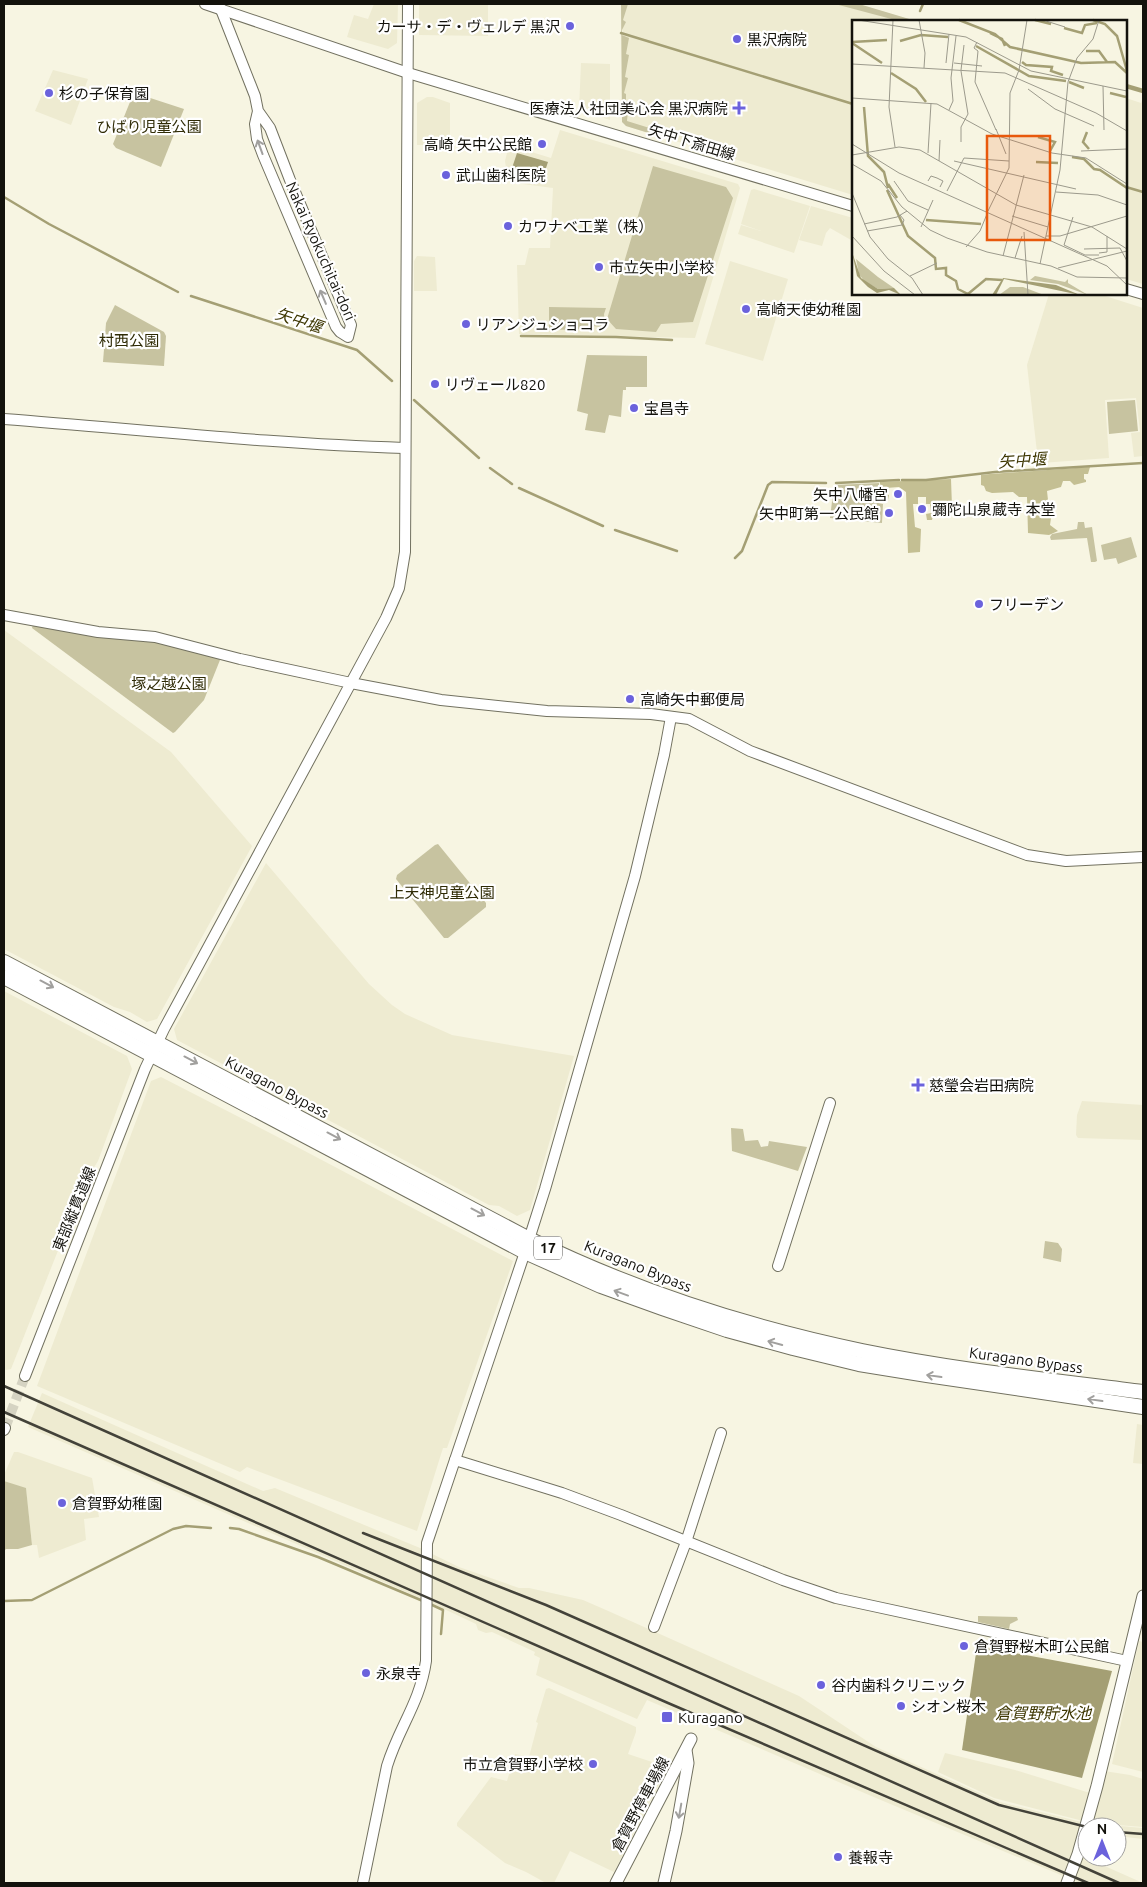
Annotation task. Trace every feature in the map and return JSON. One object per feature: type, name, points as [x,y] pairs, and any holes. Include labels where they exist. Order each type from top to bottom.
[{"type":"highway","name":"Kuragano Bypass","points":[[4,962],[155,1049],[525,1252],[601,1286],[727,1330],[859,1364],[1143,1407]]},
{"type":"highway","name":"Kuragano Bypass","points":[[4,977],[155,1049],[529,1239],[666,1297],[796,1336],[862,1351],[929,1363],[1143,1392]]},
{"type":"main road","points":[[1067,1883],[1083,1836],[1143,1596]]},
{"type":"main road","name":"倉賀野停車場線","points":[[616,1883],[689,1744],[688,1763],[676,1831],[664,1883]]},
{"type":"street","name":"矢中下斎田線","points":[[205,4],[219,6],[408,73],[852,206]]},
{"type":"street","name":"東部縦貫道線","points":[[25,1376],[155,1049],[386,618],[399,588],[405,552],[404,448],[406,400],[408,4]]},
{"type":"street","name":"Nakai Ryokuchitai-dori","points":[[219,6],[255,96],[258,111],[256,124],[257,139],[263,155],[336,327],[348,337],[351,325],[286,172],[270,128],[258,111]]},
{"type":"street","points":[[1127,289],[1143,294]]},
{"type":"street","points":[[4,418],[216,437],[342,446],[404,448]]},
{"type":"street","points":[[4,615],[98,632],[155,637],[225,656],[351,683],[449,700],[546,711],[642,714],[689,719],[750,751],[1027,855],[1066,861],[1143,857]]},
{"type":"street","points":[[363,1883],[387,1766],[415,1703],[426,1661],[427,1543],[525,1252],[618,938],[664,754],[671,717]]},
{"type":"street","points":[[778,1266],[830,1103]]},
{"type":"street","points":[[654,1627],[686,1542],[721,1433]]},
{"type":"street","points":[[456,1460],[621,1515],[783,1580],[836,1598],[1127,1661]]},
{"type":"shaded area","points":[[374,4],[398,4],[397,43],[388,49],[347,37],[354,15],[368,19]]},
{"type":"shaded area","points":[[419,4],[488,4],[488,36],[419,35]]},
{"type":"shaded area","name":"医療法人社団美心会 黒沢病院","points":[[622,4],[858,4],[911,20],[852,20],[852,195],[626,126],[624,123]]},
{"type":"shaded area","points":[[581,63],[610,64],[610,120],[579,110]]},
{"type":"shaded area","points":[[53,70],[88,79],[71,125],[35,111]]},
{"type":"shaded area","points":[[427,97],[433,97],[450,103],[450,145],[417,145],[417,103]]},
{"type":"shaded area","points":[[1127,98],[1141,103],[1143,98],[1143,284],[1127,279]]},
{"type":"shaded area","points":[[560,130],[738,184],[740,188],[695,338],[519,334],[517,265],[525,265],[529,248],[550,248],[553,188],[508,182],[505,161],[509,145],[551,158]]},
{"type":"shaded area","points":[[754,189],[810,206],[794,253],[738,234],[741,225],[761,231],[741,224],[751,190]]},
{"type":"shaded area","points":[[811,206],[852,218],[851,240],[830,228],[826,233],[822,246],[799,240]]},
{"type":"shaded area","points":[[417,256],[435,257],[437,291],[414,291],[414,261]]},
{"type":"shaded area","points":[[730,261],[788,279],[763,361],[705,344]]},
{"type":"shaded area","points":[[1049,295],[1102,295],[1143,308],[1143,456],[1134,457],[1131,433],[1140,432],[1136,398],[1105,400],[1109,458],[1041,463],[1038,461],[1027,365]]},
{"type":"shaded area","points":[[1090,467],[1088,474],[1084,474],[1086,482],[1074,485],[1070,481],[1063,481],[1061,487],[1047,491],[1048,500],[1051,501],[1049,509],[1054,511],[1054,517],[1051,518],[1050,525],[1058,531],[1049,535],[1028,533],[1027,497],[1019,497],[1013,492],[992,493],[986,491],[984,486],[981,485],[981,475]]},
{"type":"shaded area","points":[[951,479],[952,507],[934,512],[932,520],[927,520],[926,514],[931,513],[930,504],[926,504],[926,497],[918,497],[918,504],[913,504],[915,527],[921,529],[920,552],[908,553],[906,492],[899,487],[886,488],[885,494],[889,495],[888,500],[884,499],[883,502],[880,502],[880,482]]},
{"type":"shaded area","points":[[4,630],[171,752],[252,846],[157,1019],[147,1022],[130,1012],[114,1007],[4,949]]},
{"type":"shaded area","points":[[266,863],[369,984],[405,1014],[452,1035],[574,1056],[530,1210],[517,1216],[499,1206],[489,1205],[177,1040],[174,1029]]},
{"type":"shaded area","points":[[4,991],[127,1056],[132,1069],[98,1161],[86,1180],[11,1369],[6,1370],[4,1369]]},
{"type":"shaded area","points":[[161,1077],[513,1261],[447,1448],[443,1448],[417,1531],[247,1467],[240,1472],[37,1386],[151,1081]]},
{"type":"shaded area","points":[[1082,1101],[1143,1105],[1143,1140],[1078,1138],[1076,1135],[1077,1115]]},
{"type":"shaded area","points":[[42,1393],[263,1491],[275,1488],[420,1548],[459,1567],[519,1588],[529,1588],[583,1600],[799,1696],[876,1747],[1000,1802],[1077,1821],[1077,1845],[1073,1852],[1077,1854],[1077,1867],[1107,1867],[1143,1883],[1080,1883],[647,1700],[637,1719],[536,1675],[540,1658],[534,1655],[535,1652],[492,1632],[486,1633],[478,1630],[476,1624],[427,1601],[28,1427]]},
{"type":"shaded area","points":[[1137,1424],[1143,1425],[1143,1464],[1133,1463]]},
{"type":"shaded area","name":"倉賀野幼稚園","points":[[14,1452],[92,1478],[99,1517],[84,1519],[86,1540],[39,1558],[37,1545],[32,1545],[26,1489],[4,1481],[4,1475]]},
{"type":"shaded area","points":[[1139,1641],[1143,1642],[1143,1772],[1112,1764]]},
{"type":"shaded area","points":[[549,1688],[636,1727],[628,1754],[652,1762],[647,1776],[660,1782],[614,1872],[570,1851],[554,1883],[546,1883],[505,1863],[457,1826],[457,1823],[491,1777],[507,1781],[515,1754],[529,1757],[538,1723],[536,1722],[546,1689]]},
{"type":"shaded area","points":[[945,1753],[1015,1770],[1090,1793],[1084,1817],[1077,1817],[1077,1819],[994,1798],[938,1772]]},
{"type":"shaded area","points":[[1104,1771],[1143,1779],[1143,1827],[1127,1826],[1127,1817],[1093,1817]]},
{"type":"shaded area","points":[[1127,1827],[1143,1828],[1143,1839],[1127,1837]]},
{"type":"green space","points":[[621,4],[628,4],[623,20],[626,22],[622,30],[622,35],[629,38],[626,54],[629,55],[625,77],[628,78],[624,93],[626,94],[626,101],[629,101],[627,121],[656,130],[655,135],[626,126],[622,122]]},
{"type":"green space","points":[[835,4],[859,4],[913,20],[895,20]]},
{"type":"green space","name":"ひばり児童公園","points":[[135,93],[184,109],[161,167],[116,148],[113,144]]},
{"type":"green space","points":[[653,166],[726,187],[733,198],[693,322],[661,324],[656,332],[616,329],[607,319]]},
{"type":"green space","name":"村西公園","points":[[115,305],[164,332],[166,336],[164,366],[103,362],[106,323]]},
{"type":"green space","points":[[549,307],[606,308],[604,314],[605,327],[590,326],[590,329],[549,330]]},
{"type":"green space","points":[[587,355],[647,356],[647,387],[626,387],[626,390],[623,390],[621,417],[609,415],[605,433],[585,430],[588,414],[577,411]]},
{"type":"green space","points":[[1135,400],[1138,431],[1109,434],[1107,402]]},
{"type":"green space","points":[[879,483],[878,503],[883,504],[882,523],[830,518],[834,485]]},
{"type":"green space","points":[[1078,522],[1084,522],[1085,528],[1092,527],[1097,561],[1095,562],[1091,562],[1087,538],[1051,540],[1052,534],[1077,529]]},
{"type":"green space","points":[[1131,537],[1137,557],[1118,564],[1116,558],[1104,560],[1101,545]]},
{"type":"green space","name":"塚之越公園","points":[[33,624],[160,642],[216,657],[220,660],[204,700],[173,733],[32,628]]},
{"type":"green space","name":"上天神児童公園","points":[[438,844],[486,903],[486,907],[448,938],[444,938],[396,879],[397,875]]},
{"type":"green space","points":[[731,1128],[743,1129],[745,1141],[758,1140],[761,1147],[768,1146],[769,1141],[807,1147],[798,1171],[732,1151]]},
{"type":"green space","points":[[1045,1241],[1058,1243],[1062,1249],[1061,1262],[1043,1258]]},
{"type":"green space","points":[[4,1481],[26,1488],[32,1545],[18,1549],[6,1549],[4,1551]]},
{"type":"green space","points":[[978,1616],[1017,1617],[1018,1620],[1010,1624],[1009,1629],[978,1622]]},
{"type":"water","points":[[517,153],[548,162],[543,177],[512,168]]},
{"type":"water","name":"倉賀野貯水池","points":[[977,1646],[1112,1671],[1082,1778],[962,1750]]},
{"type":"waterway","points":[[920,11],[923,4]]},
{"type":"waterway","points":[[621,33],[852,104]]},
{"type":"waterway","points":[[1127,85],[1143,90]]},
{"type":"waterway","points":[[1127,87],[1143,92]]},
{"type":"waterway","points":[[1127,187],[1143,192]]},
{"type":"waterway","name":"矢中堰","points":[[4,197],[49,224],[178,292]]},
{"type":"waterway","name":"矢中堰","points":[[191,296],[357,350],[392,381]]},
{"type":"waterway","points":[[521,336],[616,337],[672,340]]},
{"type":"waterway","name":"矢中堰","points":[[414,400],[479,458]]},
{"type":"waterway","name":"矢中堰","points":[[902,480],[926,480],[995,472],[1143,463]]},
{"type":"waterway","name":"矢中堰","points":[[490,468],[512,484]]},
{"type":"waterway","name":"矢中堰","points":[[836,483],[899,480]]},
{"type":"waterway","name":"矢中堰","points":[[735,558],[742,551],[768,485],[772,482],[826,483]]},
{"type":"waterway","name":"矢中堰","points":[[519,488],[603,526]]},
{"type":"waterway","name":"矢中堰","points":[[615,530],[677,551]]},
{"type":"waterway","points":[[4,1601],[32,1600],[173,1529],[186,1526],[211,1528]]},
{"type":"waterway","points":[[230,1528],[239,1529],[318,1557],[423,1601]]},
{"type":"waterway","points":[[430,1604],[443,1610],[441,1634]]},
{"type":"tunnel","points":[[5,1428],[25,1376]]},
{"type":"railway","points":[[4,1386],[1119,1883]]},
{"type":"railway","points":[[4,1412],[668,1703],[1088,1883]]},
{"type":"railway","points":[[363,1533],[546,1605],[999,1805],[1077,1824]]},
{"type":"railway","points":[[1127,1833],[1143,1834]]},
{"type":"place","name":"カーサ・デ・ヴェルデ 黒沢","points":[[570,26]]},
{"type":"place","name":"黒沢病院","points":[[737,39]]},
{"type":"place","name":"杉の子保育園","points":[[49,93]]},
{"type":"place","name":"医療法人社団美心会 黒沢病院","points":[[739,108]]},
{"type":"place","name":"高崎 矢中公民館","points":[[542,144]]},
{"type":"place","name":"武山歯科医院","points":[[446,175]]},
{"type":"place","name":"カワナベ工業（株）","points":[[508,226]]},
{"type":"place","name":"市立矢中小学校","points":[[599,267]]},
{"type":"place","name":"高崎天使幼稚園","points":[[746,309]]},
{"type":"place","name":"リアンジュショコラ","points":[[466,324]]},
{"type":"place","name":"リヴェール820","points":[[435,384]]},
{"type":"place","name":"宝昌寺","points":[[634,408]]},
{"type":"place","name":"矢中八幡宮","points":[[898,494]]},
{"type":"place","name":"彌陀山泉蔵寺 本堂","points":[[922,509]]},
{"type":"place","name":"矢中町第一公民館","points":[[889,513]]},
{"type":"place","name":"フリーデン","points":[[979,604]]},
{"type":"place","name":"高崎矢中郵便局","points":[[630,699]]},
{"type":"place","name":"慈瑩会岩田病院","points":[[918,1085]]},
{"type":"place","name":"倉賀野幼稚園","points":[[62,1503]]},
{"type":"place","name":"倉賀野桜木町公民館","points":[[964,1646]]},
{"type":"place","name":"永泉寺","points":[[366,1673]]},
{"type":"place","name":"谷内歯科クリニック","points":[[821,1685]]},
{"type":"place","name":"シオン桜木","points":[[901,1706]]},
{"type":"place","name":"Kuragano","points":[[667,1717]]},
{"type":"place","name":"市立倉賀野小学校","points":[[593,1764]]},
{"type":"place","name":"養報寺","points":[[838,1857]]}]
